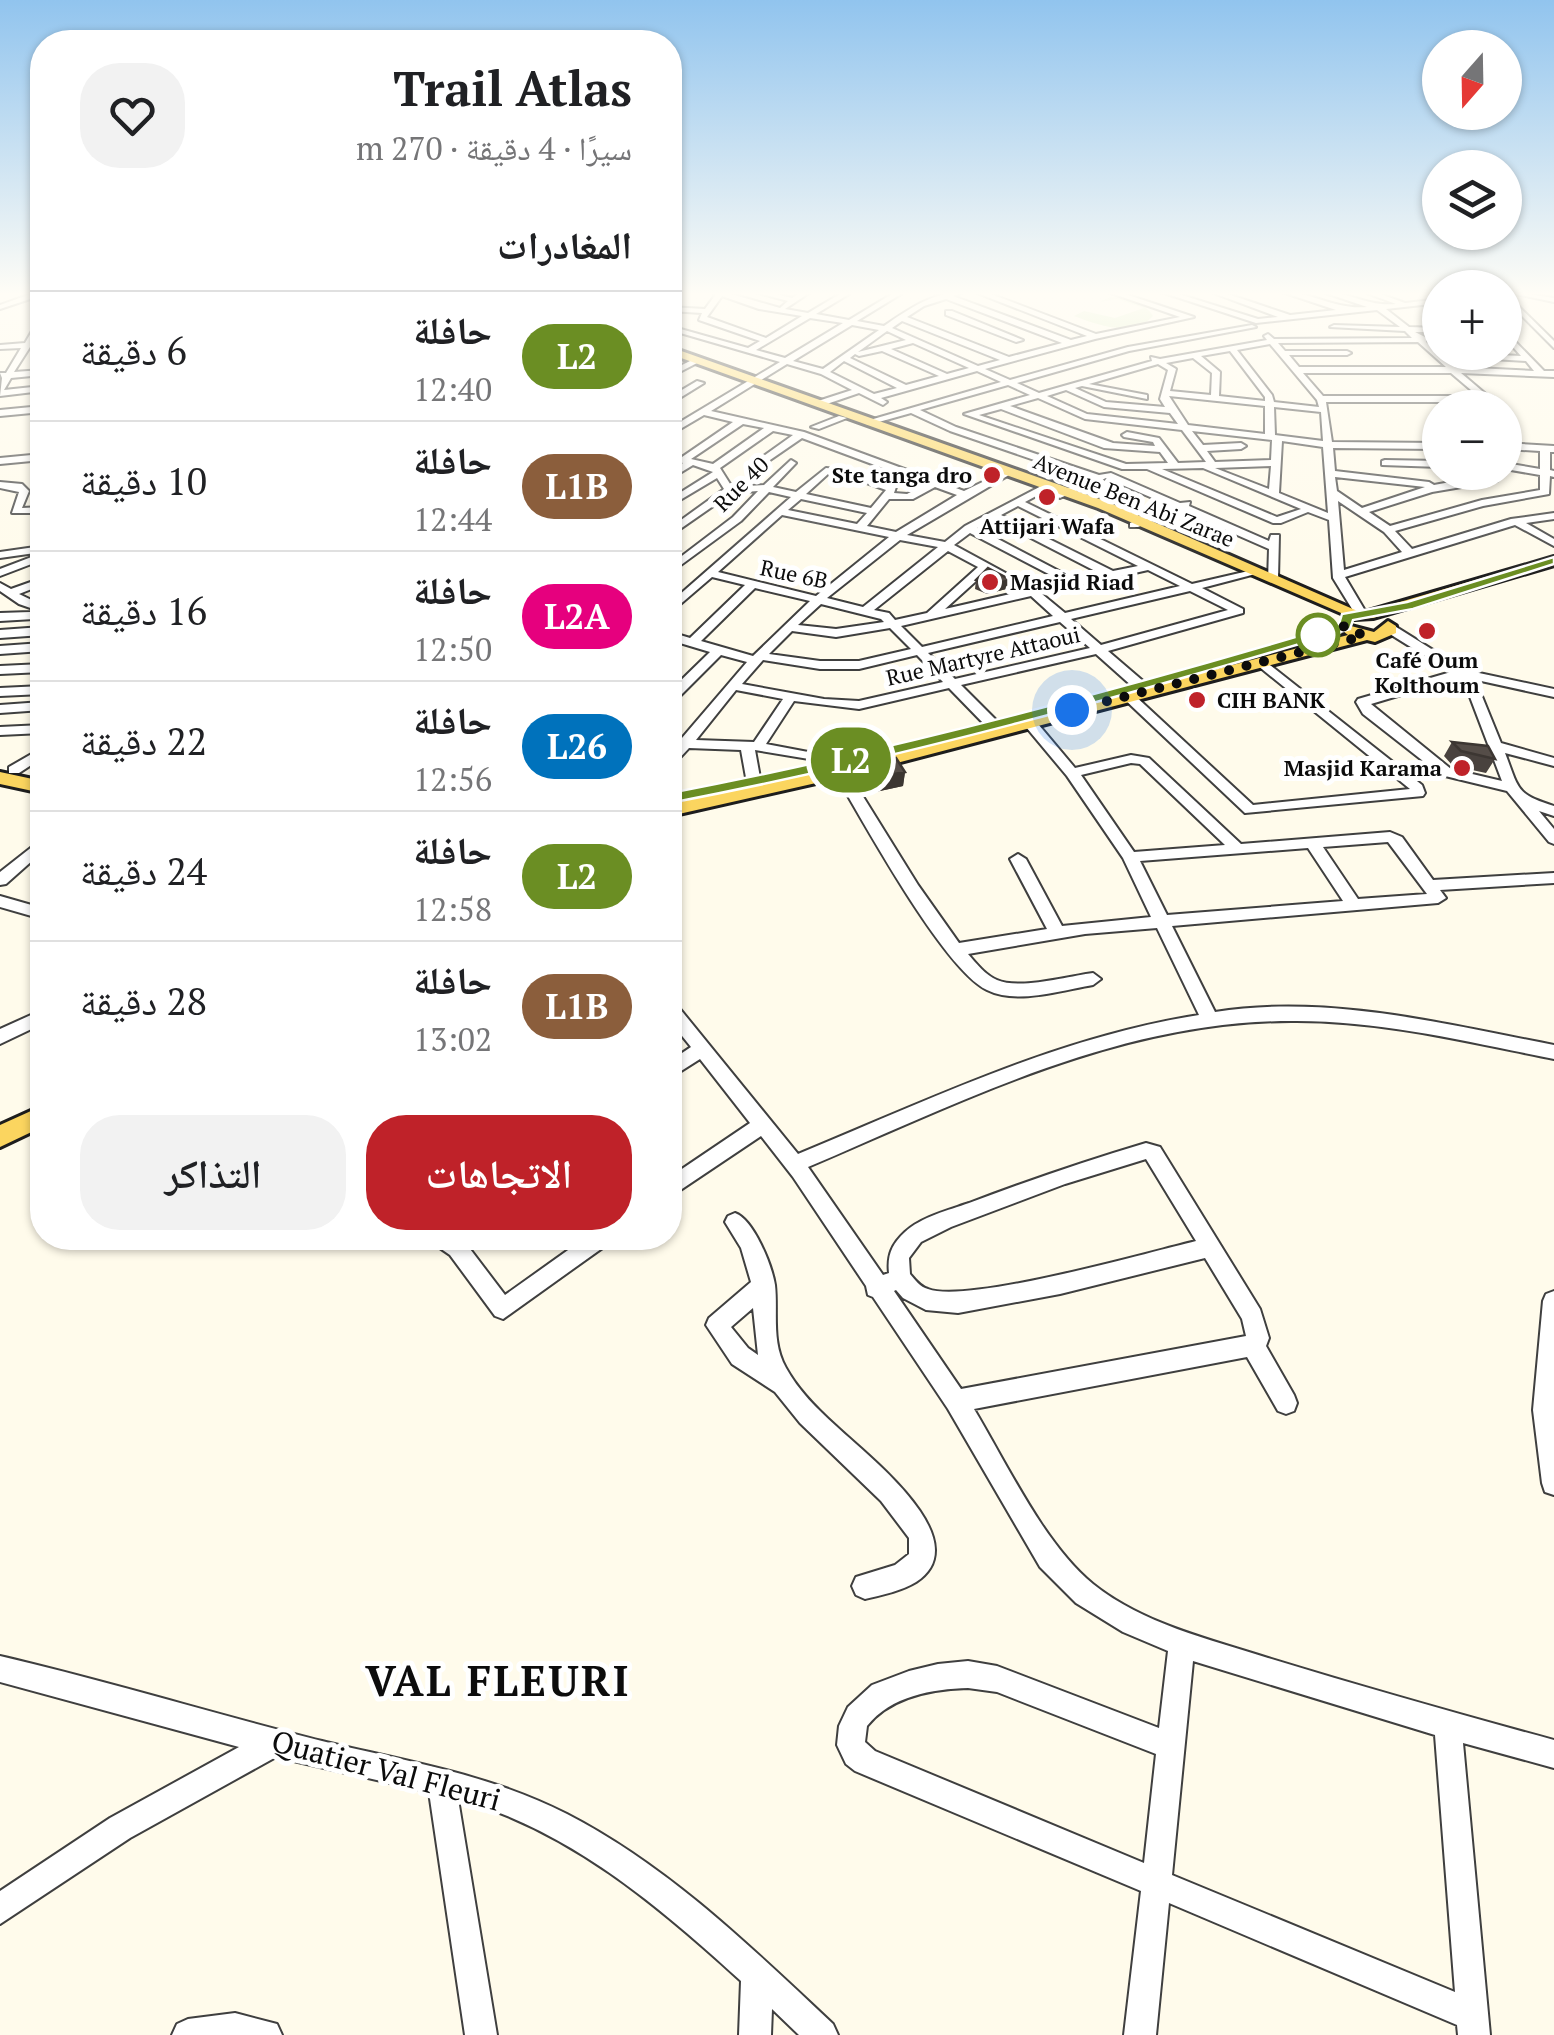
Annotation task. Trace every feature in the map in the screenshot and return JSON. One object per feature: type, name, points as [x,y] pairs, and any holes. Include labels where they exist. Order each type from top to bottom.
[{"type":"main road","name":"Avenue Ben Abi Zarae","points":[[766,386],[842,418],[1063,493],[1354,618]]},
{"type":"main road","name":"Avenue Ben Abi Zarae","points":[[768,386],[1003,472]]},
{"type":"main road","points":[[682,807],[1028,721],[1354,618],[1554,561]]},
{"type":"main road","points":[[682,796],[841,767],[990,722],[1261,662],[1379,631],[1554,571]]},
{"type":"main road","name":"Avenue Ben Abi Zarae","points":[[1251,574],[1319,599],[1354,618]]},
{"type":"main road","points":[[1319,599],[1346,595]]},
{"type":"main road","points":[[1354,618],[1379,631]]},
{"type":"main road","points":[[1354,618],[1379,631]]},
{"type":"main road","points":[[5,772],[30,775]]},
{"type":"main road","points":[[5,772],[30,783]]},
{"type":"main road","points":[[0,1137],[30,1122]]},
{"type":"street","points":[[682,424],[743,386]]},
{"type":"street","points":[[851,386],[966,434],[1181,506],[1273,547]]},
{"type":"street","points":[[902,386],[906,388]]},
{"type":"street","points":[[874,397],[914,386]]},
{"type":"street","points":[[868,422],[992,386]]},
{"type":"street","points":[[1016,386],[1085,416],[1154,439],[1174,464]]},
{"type":"street","points":[[969,415],[1077,386]]},
{"type":"street","points":[[1085,386],[1273,434],[1328,444],[1422,446]]},
{"type":"street","points":[[1171,386],[1169,405],[1212,464]]},
{"type":"street","points":[[1215,386],[1215,398]]},
{"type":"street","points":[[1258,386],[1270,404],[1274,496]]},
{"type":"street","points":[[1311,386],[1323,404],[1339,575],[1354,618]]},
{"type":"street","points":[[1068,388],[1104,404],[1169,405],[1215,398],[1270,404],[1422,400]]},
{"type":"street","points":[[1314,389],[1438,388]]},
{"type":"street","points":[[1380,389],[1391,399]]},
{"type":"street","points":[[818,404],[859,390]]},
{"type":"street","points":[[941,400],[992,425],[1125,467],[1275,463]]},
{"type":"street","points":[[1000,406],[1108,446],[1164,449]]},
{"type":"street","points":[[1007,430],[1066,408]]},
{"type":"street","points":[[0,413],[30,410]]},
{"type":"street","points":[[702,412],[801,434],[964,494]]},
{"type":"street","points":[[816,427],[842,418]]},
{"type":"street","points":[[682,457],[742,420]]},
{"type":"street","points":[[936,446],[992,425]]},
{"type":"street","points":[[682,494],[772,427]]},
{"type":"street","points":[[1089,455],[1108,446],[1128,429],[1273,434]]},
{"type":"street","points":[[757,465],[801,434]]},
{"type":"street","points":[[682,748],[758,658],[816,599],[896,537],[964,494],[1056,445]]},
{"type":"street","points":[[1200,448],[1241,446]]},
{"type":"street","points":[[1379,446],[1394,500]]},
{"type":"street","points":[[1388,530],[1482,503],[1545,492],[1550,449],[1522,447]]},
{"type":"street","name":"Rue 40","points":[[728,457],[757,465],[765,484]]},
{"type":"street","points":[[0,462],[30,458]]},
{"type":"street","points":[[682,460],[717,469],[730,490]]},
{"type":"street","name":"Rue 40","points":[[682,562],[737,519],[765,484],[792,463]]},
{"type":"street","points":[[1385,463],[1422,464]]},
{"type":"street","points":[[1198,464],[1332,518]]},
{"type":"street","points":[[1146,466],[1277,522],[1303,512]]},
{"type":"street","points":[[1063,493],[1125,467]]},
{"type":"street","points":[[1522,469],[1550,473]]},
{"type":"street","points":[[682,598],[828,471],[892,489],[858,530]]},
{"type":"street","points":[[1330,473],[1422,484]]},
{"type":"street","points":[[834,503],[865,479]]},
{"type":"street","points":[[1138,524],[1242,482]]},
{"type":"street","points":[[889,496],[909,497],[934,483]]},
{"type":"street","points":[[682,524],[730,490],[765,484],[798,496],[874,511]]},
{"type":"street","points":[[0,486],[18,486],[24,491]]},
{"type":"street","points":[[868,610],[970,528],[1045,487]]},
{"type":"street","points":[[1229,488],[1251,498]]},
{"type":"street","points":[[1362,510],[1432,490]]},
{"type":"street","points":[[1450,490],[1554,543]]},
{"type":"street","points":[[0,494],[24,491]]},
{"type":"street","points":[[24,491],[16,511],[30,510]]},
{"type":"street","points":[[1330,491],[1388,530],[1409,553]]},
{"type":"street","points":[[1018,502],[1195,586]]},
{"type":"street","points":[[780,512],[947,546],[1033,592],[1097,650],[1250,810],[1418,793],[1417,788],[1261,662]]},
{"type":"street","points":[[994,514],[1111,575]]},
{"type":"street","points":[[1339,575],[1516,521],[1554,516]]},
{"type":"street","points":[[1272,579],[1277,522]]},
{"type":"street","points":[[970,528],[1074,583]]},
{"type":"street","points":[[0,555],[30,553]]},
{"type":"street","points":[[682,556],[687,558]]},
{"type":"street","points":[[0,572],[30,557]]},
{"type":"street","points":[[789,627],[852,632],[1152,566]]},
{"type":"street","points":[[932,614],[986,568]]},
{"type":"street","name":"Rue 6B","points":[[712,574],[868,610],[895,623]]},
{"type":"street","points":[[682,642],[758,658],[848,666],[1064,620],[1251,574]]},
{"type":"street","points":[[5,590],[30,585]]},
{"type":"street","points":[[682,638],[752,585]]},
{"type":"street","name":"Rue Martyre Attaoui","points":[[734,686],[790,698],[859,705],[1097,650],[1239,611],[1195,586]]},
{"type":"street","points":[[5,590],[30,607]]},
{"type":"street","points":[[682,590],[689,591]]},
{"type":"street","points":[[0,617],[30,612]]},
{"type":"street","points":[[895,623],[990,722]]},
{"type":"street","points":[[0,634],[30,631]]},
{"type":"street","points":[[1379,631],[1427,652],[1461,673],[1554,693]]},
{"type":"street","points":[[0,650],[30,649]]},
{"type":"street","points":[[682,686],[718,651]]},
{"type":"street","points":[[0,670],[30,669]]},
{"type":"street","points":[[1461,673],[1473,689],[1517,795],[1554,839]]},
{"type":"street","points":[[1461,673],[1368,698],[1363,705],[1446,772],[1554,810]]},
{"type":"street","points":[[0,692],[30,691]]},
{"type":"street","points":[[754,783],[752,746],[790,698]]},
{"type":"street","points":[[0,708],[30,707]]},
{"type":"street","points":[[1028,721],[1072,773],[1130,857],[1210,1019]]},
{"type":"street","points":[[0,731],[30,730]]},
{"type":"street","points":[[686,744],[752,746],[841,767],[955,950],[976,977],[999,988],[1093,979]]},
{"type":"street","points":[[1493,744],[1554,762]]},
{"type":"street","points":[[5,772],[30,758]]},
{"type":"street","points":[[1072,773],[1131,760],[1144,761],[1236,847]]},
{"type":"street","points":[[955,950],[1057,932],[1437,899],[1393,838],[1130,857]]},
{"type":"street","points":[[1312,842],[1354,905]]},
{"type":"street","points":[[0,880],[30,856]]},
{"type":"street","points":[[1018,859],[1057,932]]},
{"type":"street","points":[[1430,885],[1554,878]]},
{"type":"street","points":[[0,902],[30,911]]},
{"type":"street","points":[[793,1165],[1059,1058],[1114,1040],[1210,1019],[1290,1014],[1388,1022],[1554,1052]]},
{"type":"street","points":[[0,1037],[30,1023]]},
{"type":"street","points":[[682,1023],[800,1171],[956,1401],[1025,1520],[1065,1576],[1108,1610],[1182,1644],[1554,1754]]},
{"type":"street","points":[[682,1063],[703,1048]]},
{"type":"street","points":[[682,1180],[762,1125]]},
{"type":"street","points":[[956,1401],[1253,1345],[1258,1338],[1256,1325],[1210,1247],[1152,1153],[1146,1151],[1005,1196],[914,1236],[898,1256],[900,1278],[919,1296],[950,1304],[1060,1284],[1210,1247]]},
{"type":"street","points":[[735,1222],[752,1242],[763,1272],[774,1371],[796,1402],[899,1502],[921,1534],[921,1557],[913,1569],[865,1586]]},
{"type":"street","points":[[458,1250],[503,1310],[584,1250]]},
{"type":"street","points":[[876,1288],[900,1278]]},
{"type":"street","points":[[764,1285],[716,1325],[740,1356],[784,1384]]},
{"type":"street","points":[[1554,1301],[1545,1410],[1554,1483]]},
{"type":"street","points":[[1253,1345],[1286,1402]]},
{"type":"street","points":[[1144,2032],[1182,1644]]},
{"type":"street","name":"Quatier Val Fleuri","points":[[0,1669],[275,1742],[440,1780],[513,1804],[620,1863],[666,1895],[822,2035]]},
{"type":"street","points":[[1171,1746],[996,1679],[968,1673],[875,1699],[862,1712],[848,1740],[850,1749],[865,1761],[1473,2025],[1448,1725]]},
{"type":"street","points":[[0,1909],[120,1828],[275,1742]]},
{"type":"street","points":[[440,1780],[481,2035]]},
{"type":"street","points":[[756,2035],[758,1974]]},
{"type":"street","points":[[188,2035],[235,2028],[266,2035]]},
{"type":"building","points":[[988,568],[1011,580],[989,585],[976,580]]},
{"type":"building","points":[[1452,742],[1488,746],[1495,759],[1461,751]]},
{"type":"building","points":[[896,758],[905,772],[867,779],[858,765]]},
{"type":"bus line","name":"L2","points":[[682,796],[789,775],[1214,666],[1345,626],[1346,617],[1355,614],[1409,606],[1554,561]]},
{"type":"place","name":"Ste tanga dro","points":[[992,475]]},
{"type":"place","name":"Attijari Wafa","points":[[1047,497]]},
{"type":"place","name":"Masjid Riad","points":[[990,582]]},
{"type":"place","name":"Café Oum Kolthoum","points":[[1427,631]]},
{"type":"place","name":"CIH BANK","points":[[1197,700]]},
{"type":"place","name":"Masjid Karama","points":[[1462,768]]},
{"type":"district","name":"VAL FLEURI","points":[[498,1681]]},
{"type":"route","points":[[1072,710],[1364,636],[1345,626],[1314,636],[1318,635]]}]
